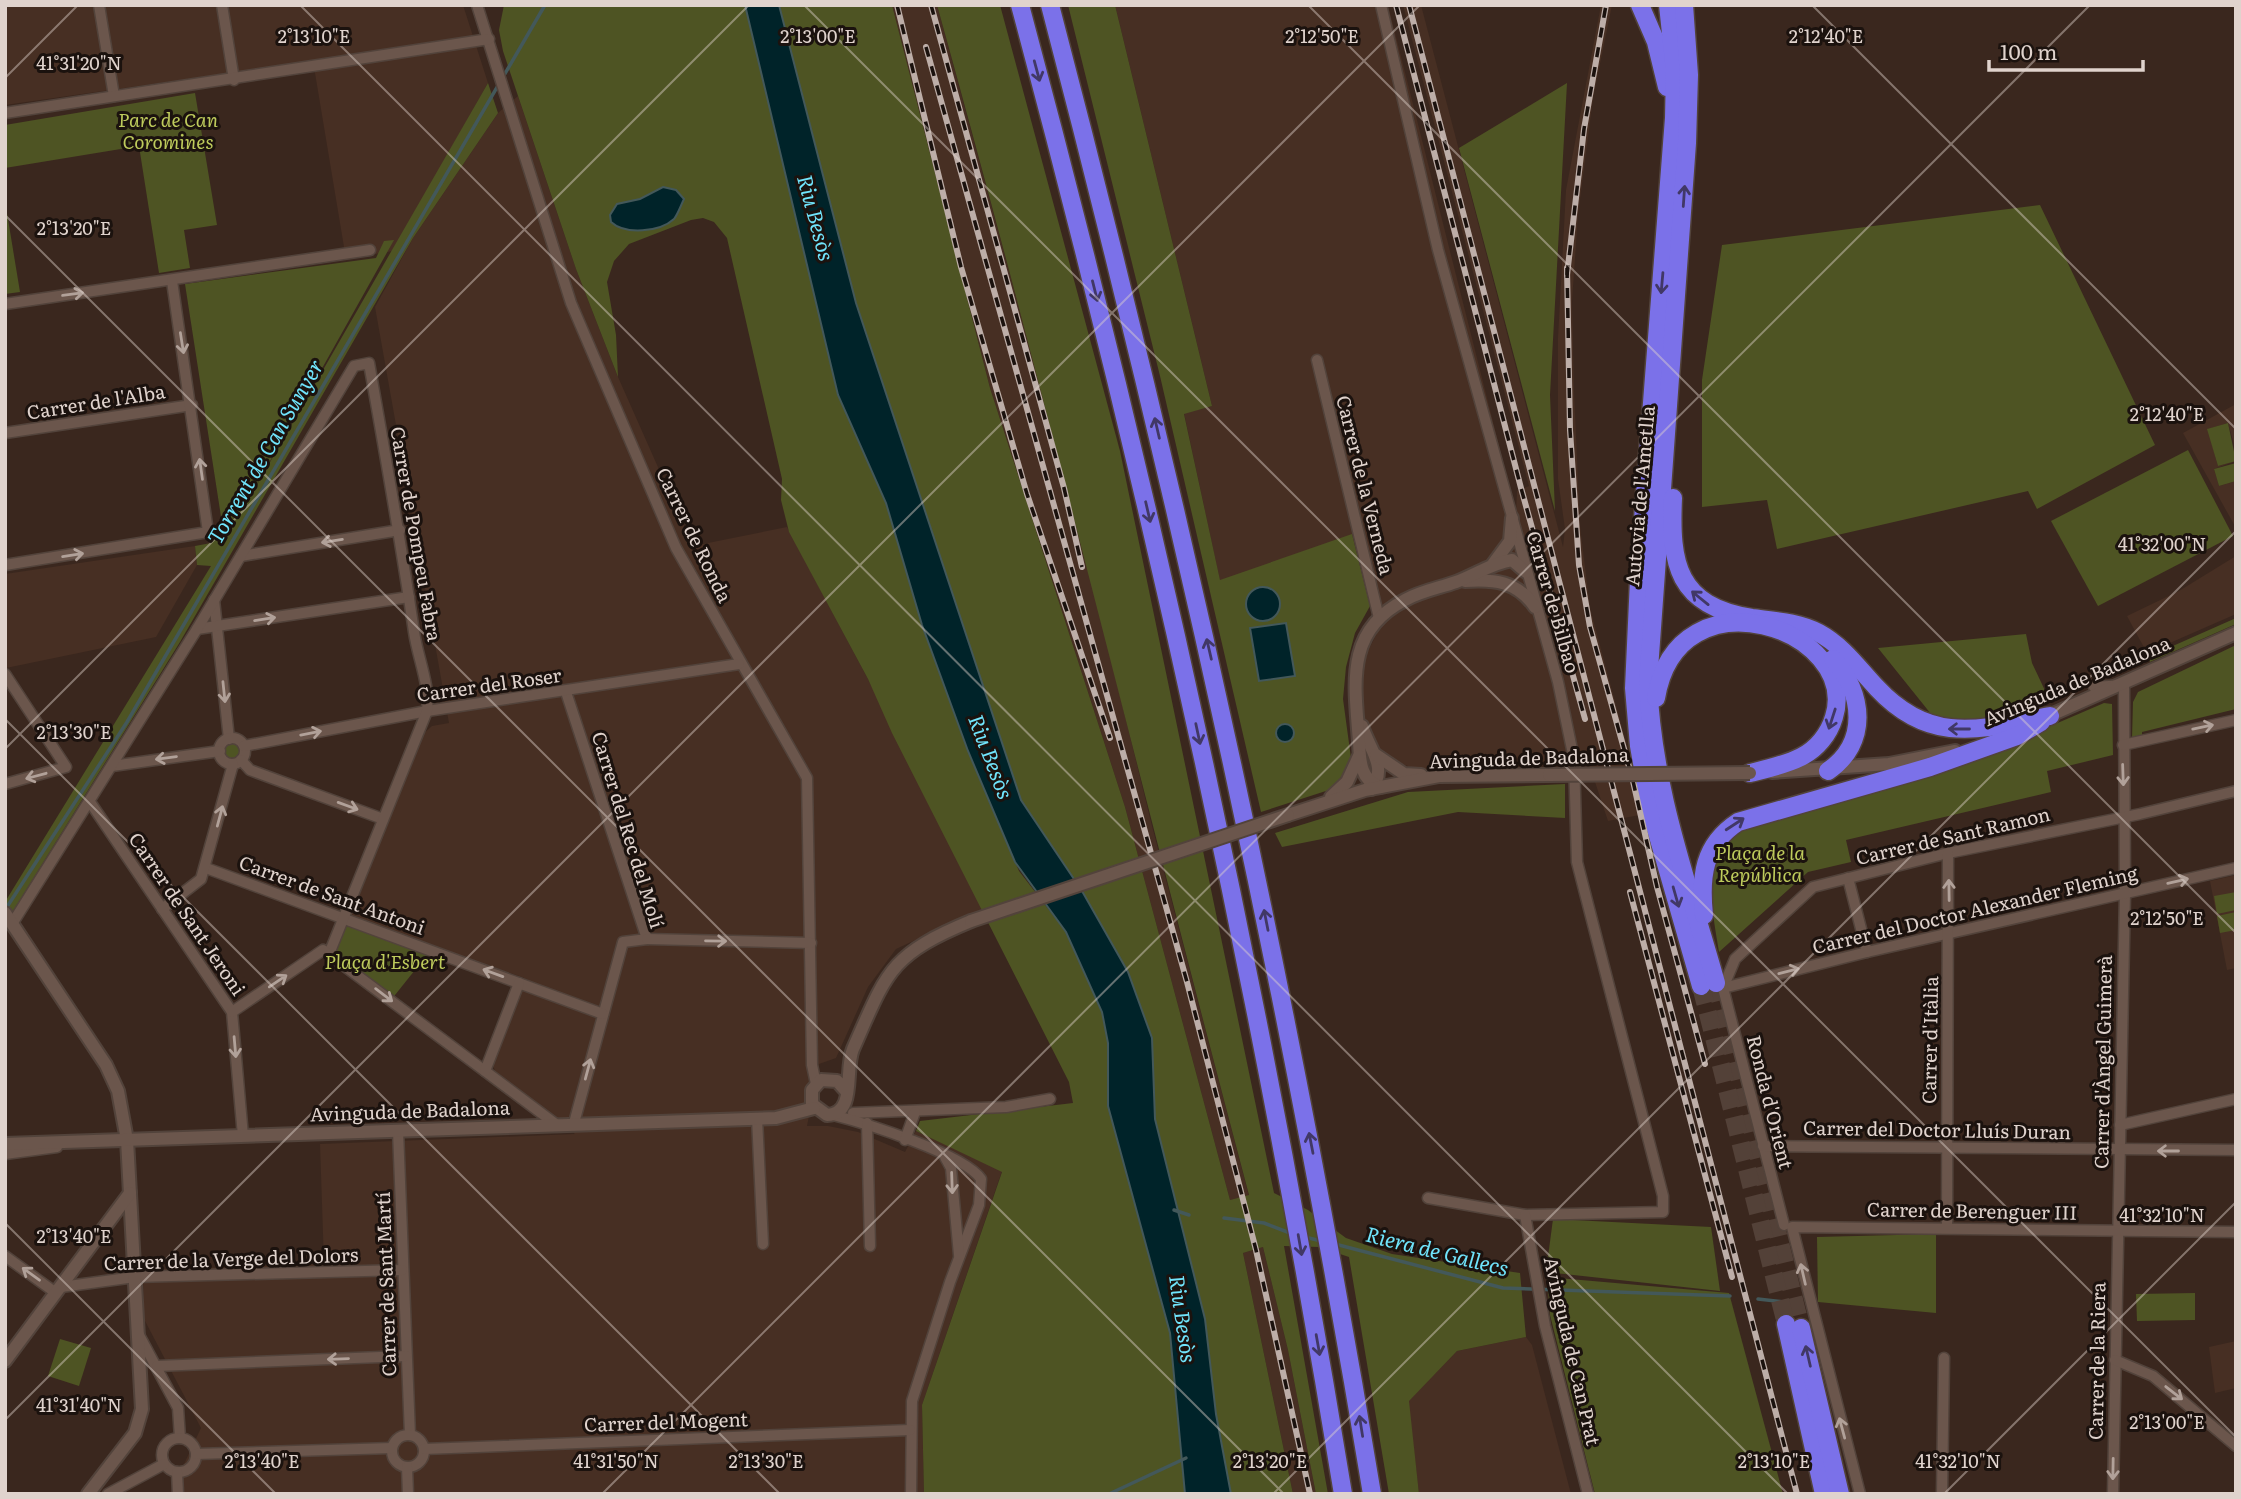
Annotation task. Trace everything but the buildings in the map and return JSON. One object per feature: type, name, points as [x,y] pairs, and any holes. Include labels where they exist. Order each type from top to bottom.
[{"type":"highway","points":[[1020,5],[1092,281],[1162,572],[1216,818],[1294,1213],[1343,1494]]},
{"type":"highway","points":[[1050,5],[1118,265],[1200,612],[1255,866],[1324,1210],[1373,1494]]},
{"type":"highway","points":[[1640,5],[1656,42],[1674,118]]},
{"type":"highway","points":[[1668,5],[1675,71],[1674,118],[1634,657],[1637,727],[1650,808],[1713,986]]},
{"type":"highway","name":"Autovia de l'Ametlla","points":[[1684,5],[1688,102],[1681,240],[1648,651],[1650,729],[1655,766],[1669,827],[1708,953],[1713,986]]},
{"type":"highway","points":[[1681,240],[1679,374],[1671,538],[1673,553],[1683,580],[1705,603],[1728,613],[1808,628],[1829,640],[1889,701],[1925,724],[1954,730],[1976,729],[2050,716]]},
{"type":"highway","points":[[1768,620],[1820,646],[1836,663],[1852,692],[1857,716],[1856,737],[1849,754],[1828,771]]},
{"type":"highway","points":[[1650,729],[1662,669],[1685,638],[1723,624],[1750,624],[1779,629],[1809,646],[1830,672],[1836,692],[1835,712],[1826,734],[1813,749],[1790,762],[1750,773]]},
{"type":"highway","points":[[1708,953],[1703,871],[1711,848],[1730,827],[1755,814],[1817,801],[1930,768],[2017,736],[2050,716]]},
{"type":"highway","points":[[1800,1324],[1841,1494]]},
{"type":"highway","points":[[1800,1324],[1825,1494]]},
{"type":"street","points":[[99,5],[114,96]]},
{"type":"street","points":[[222,5],[234,80]]},
{"type":"street","name":"Carrer de Ronda","points":[[477,5],[571,303],[676,548],[739,664],[807,778],[812,1065],[816,1084]]},
{"type":"street","name":"Carrer de Bilbao","points":[[1381,5],[1438,250],[1558,682],[1573,759],[1577,862],[1663,1196],[1663,1212],[1525,1215]]},
{"type":"street","points":[[5,113],[234,80],[489,38]]},
{"type":"street","points":[[5,303],[172,281],[370,250]]},
{"type":"street","points":[[5,565],[208,532],[192,405],[172,281]]},
{"type":"street","name":"Carrer de la Verneda","points":[[1317,360],[1379,618]]},
{"type":"street","name":"Carrer de Pompeu Fabra","points":[[241,556],[354,366],[369,363],[400,530],[415,637],[429,695],[427,711]]},
{"type":"street","name":"Carrer de l'Alba","points":[[5,433],[192,405]]},
{"type":"street","points":[[1490,566],[1500,558],[1510,541],[1512,519]]},
{"type":"street","points":[[88,1494],[138,1426],[142,1402],[127,1140],[121,1102],[106,1065],[9,919],[90,802],[241,556],[400,530]]},
{"type":"street","points":[[1375,787],[1364,773],[1359,755],[1354,698],[1360,649],[1379,618],[1406,599],[1458,582],[1490,566],[1512,560],[1524,566],[1514,576],[1498,581],[1458,582]]},
{"type":"street","points":[[1498,581],[1519,589],[1535,607]]},
{"type":"street","points":[[197,629],[409,597]]},
{"type":"street","points":[[112,766],[220,751],[229,739],[214,600]]},
{"type":"street","name":"Avinguda de Badalona","points":[[831,1079],[849,1059],[880,989],[895,965],[920,944],[971,921],[1323,803],[1375,787],[1439,776],[1828,771],[1889,764],[1951,752],[2050,716],[2236,633]]},
{"type":"street","name":"Carrer del Roser","points":[[244,746],[427,711],[739,664]]},
{"type":"street","points":[[5,674],[66,767],[5,784]]},
{"type":"street","points":[[2094,687],[2124,685]]},
{"type":"street","name":"Carrer d'Àngel Guimerà","points":[[2117,1230],[2125,893],[2124,685]]},
{"type":"street","name":"Carrer del Rec del Molí","points":[[566,692],[648,939],[623,942],[574,1124]]},
{"type":"street","points":[[1354,698],[1379,769],[1375,787]]},
{"type":"street","points":[[232,1012],[326,952],[427,711]]},
{"type":"street","points":[[2123,744],[2236,720]]},
{"type":"street","points":[[162,909],[201,879],[206,868],[244,746],[238,740],[229,739]]},
{"type":"street","points":[[220,751],[223,760],[237,762],[250,770],[383,820]]},
{"type":"street","points":[[1373,751],[1385,764],[1404,774],[1439,776]]},
{"type":"street","points":[[1323,803],[1347,782],[1359,755]]},
{"type":"street","name":"Carrer de Sant Ramon","points":[[1713,986],[1735,959],[1813,887],[1948,852],[2236,791]]},
{"type":"street","name":"Carrer de Sant Jeroni","points":[[90,802],[232,1012],[243,1136]]},
{"type":"street","name":"Carrer d'Itàlia","points":[[1947,1228],[1948,852]]},
{"type":"street","name":"Carrer de Sant Antoni","points":[[206,868],[603,1014]]},
{"type":"street","name":"Carrer del Doctor Alexander Fleming","points":[[1713,986],[2236,869]]},
{"type":"street","points":[[1848,878],[1867,952]]},
{"type":"street","points":[[648,939],[811,943]]},
{"type":"street","points":[[326,952],[557,1125]]},
{"type":"street","points":[[485,1071],[519,983]]},
{"type":"street","name":"Ronda d'Orient","points":[[1713,986],[1740,1053],[1763,1146],[1788,1226],[1800,1324],[1860,1494]]},
{"type":"street","name":"Avinguda de Badalona","points":[[847,1092],[849,1059]]},
{"type":"street","points":[[867,1123],[849,1110],[844,1086],[831,1079],[816,1084],[811,1096],[814,1108],[820,1113],[867,1123],[968,1165],[981,1179],[982,1194],[912,1401],[911,1494]]},
{"type":"street","points":[[833,1115],[849,1110],[915,1112],[1006,1107],[1050,1099]]},
{"type":"street","points":[[2120,1125],[2236,1099]]},
{"type":"street","name":"Avinguda de Badalona","points":[[5,1144],[757,1118],[791,1116],[814,1108]]},
{"type":"street","points":[[905,1140],[915,1112]]},
{"type":"street","points":[[757,1118],[763,1244]]},
{"type":"street","points":[[867,1123],[870,1246]]},
{"type":"street","name":"Carrer de Sant Martí","points":[[398,1131],[410,1435]]},
{"type":"street","points":[[5,1154],[88,1143]]},
{"type":"street","name":"Carrer del Doctor Lluís Duran","points":[[1763,1146],[2236,1150]]},
{"type":"street","points":[[945,1157],[951,1168],[959,1257]]},
{"type":"street","points":[[5,1362],[130,1193]]},
{"type":"street","points":[[1428,1198],[1525,1215]]},
{"type":"street","points":[[953,1211],[962,1223],[972,1223]]},
{"type":"street","name":"Avinguda de Can Prat","points":[[1525,1215],[1545,1326],[1588,1494]]},
{"type":"street","name":"Carrer de Berenguer III","points":[[1788,1226],[2236,1232]]},
{"type":"street","name":"Carrer de la Riera","points":[[2113,1494],[2117,1230]]},
{"type":"street","points":[[5,1255],[58,1290]]},
{"type":"street","name":"Carrer de la Verge del Dolors","points":[[58,1290],[135,1277],[402,1270]]},
{"type":"street","points":[[138,1332],[178,1408],[180,1438]]},
{"type":"street","points":[[157,1366],[406,1356]]},
{"type":"street","points":[[1942,1494],[1944,1358]]},
{"type":"street","points":[[2115,1360],[2153,1376],[2236,1446]]},
{"type":"street","name":"Carrer del Mogent","points":[[424,1449],[910,1430]]},
{"type":"street","points":[[410,1435],[418,1438],[424,1449],[419,1462],[407,1467],[397,1463],[392,1448],[397,1439],[410,1435]]},
{"type":"street","points":[[164,1464],[177,1472],[190,1468],[196,1454],[191,1443],[180,1438]]},
{"type":"street","points":[[164,1464],[164,1447],[180,1438]]},
{"type":"street","points":[[196,1454],[392,1448]]},
{"type":"street","points":[[108,1494],[164,1464]]},
{"type":"street","points":[[407,1467],[408,1494]]},
{"type":"street","points":[[177,1472],[178,1494]]},
{"type":"shaded area","points":[[5,5],[463,5],[488,83],[393,251],[346,259],[313,61],[5,105]]},
{"type":"shaded area","points":[[892,5],[937,5],[1080,532],[1152,826],[1249,1196],[1230,1200],[1125,807],[990,388]]},
{"type":"shaded area","points":[[1115,5],[1388,5],[1516,513],[1517,491],[1529,486],[1403,5],[1421,5],[1563,547],[1565,529],[1558,479],[1558,338],[1566,190],[1601,5],[1612,5],[1593,98],[1578,215],[1572,301],[1574,391],[1580,526],[1590,608],[1645,814],[1608,821],[1589,764],[1421,770],[1398,763],[1378,748],[1365,719],[1361,679],[1365,657],[1378,631],[1352,535],[1220,581],[1184,413],[1212,406]]},
{"type":"shaded area","points":[[518,96],[576,269],[618,377],[693,546],[787,527],[868,679],[982,909],[896,949],[868,987],[836,1058],[819,1064],[807,1126],[828,1126],[858,1132],[905,1152],[916,1131],[1002,1171],[922,1405],[924,1494],[170,1494],[201,1428],[144,1319],[143,1270],[324,1264],[320,1144],[575,1134],[495,1071],[493,1065],[524,978],[351,916],[422,735],[432,726],[449,723],[375,307],[413,238],[498,113]]},
{"type":"shaded area","points":[[2236,404],[2236,451],[2228,423],[2208,429],[2218,466],[2236,461],[2214,469],[2219,486],[2236,481],[2236,528],[2183,433]]},
{"type":"shaded area","points":[[195,546],[197,565],[156,637],[6,668],[5,574]]},
{"type":"shaded area","points":[[2236,556],[2236,614],[2147,653],[2127,616],[2179,591]]},
{"type":"shaded area","points":[[2236,875],[2236,968],[2227,970],[2210,881]]},
{"type":"shaded area","points":[[1263,1247],[1288,1350],[1316,1494],[1293,1494],[1243,1253]]},
{"type":"shaded area","points":[[1526,1337],[1532,1345],[1571,1494],[1419,1494],[1408,1401],[1457,1351]]},
{"type":"shaded area","points":[[2236,1341],[2236,1388],[2215,1393],[2209,1347]]},
{"type":"green space","points":[[504,5],[745,5],[838,395],[886,503],[922,625],[968,751],[1019,871],[1066,932],[1102,1012],[1108,1043],[1108,1106],[1170,1333],[1185,1494],[924,1494],[922,1405],[1002,1172],[916,1131],[920,1121],[1073,1103],[1069,1082],[892,733],[868,679],[789,532],[781,500],[782,479],[727,238],[714,222],[703,218],[691,220],[629,244],[614,261],[607,282],[616,335],[618,377],[576,269],[503,51],[499,30]],"holes":[[[663,187],[683,203],[667,222],[634,230],[617,204],[640,199]]]},
{"type":"green space","points":[[779,5],[892,5],[990,388],[1125,807],[1230,1200],[1249,1195],[937,5],[1000,5],[1120,451],[1274,1193],[1308,1210],[1346,1238],[1392,1254],[1520,1273],[1526,1337],[1457,1351],[1409,1401],[1419,1494],[1389,1494],[1349,1257],[1319,1247],[1284,1246],[1328,1494],[1316,1494],[1288,1350],[1263,1247],[1243,1253],[1293,1494],[1231,1494],[1216,1414],[1205,1319],[1155,1119],[1152,1038],[1128,972],[1082,891],[1021,800],[856,303]]},
{"type":"green space","points":[[1068,5],[1115,5],[1212,406],[1184,414],[1220,580],[1352,534],[1370,606],[1355,633],[1346,667],[1343,699],[1351,758],[1346,772],[1329,790],[1261,812],[1160,376]]},
{"type":"green space","points":[[488,83],[498,113],[413,238],[180,642],[5,924],[5,902],[211,566],[197,565],[195,546],[211,543],[222,523],[185,284],[376,258],[384,241],[394,240],[246,504]]},
{"type":"green space","points":[[1567,83],[1550,395],[1555,511],[1459,148]]},
{"type":"green space","name":"Parc de Can Coromines","points":[[195,93],[217,225],[184,230],[190,268],[159,273],[139,146],[5,168],[5,125]]},
{"type":"green space","points":[[5,201],[20,292],[5,294]]},
{"type":"green space","points":[[2040,205],[2155,445],[2037,509],[2028,491],[1777,549],[1767,500],[1702,507],[1702,380],[1722,245]]},
{"type":"green space","points":[[2228,423],[2236,461],[2218,466],[2207,429]]},
{"type":"green space","points":[[2188,450],[2233,536],[2098,606],[2051,521]]},
{"type":"green space","points":[[2236,463],[2236,481],[2219,486],[2214,469]]},
{"type":"green space","points":[[2236,618],[2236,624],[2150,662],[2148,657]]},
{"type":"green space","points":[[2026,634],[2032,663],[2049,699],[2007,714],[1966,721],[1935,719],[1878,648]]},
{"type":"green space","points":[[2236,645],[2236,709],[2142,732],[2142,736],[2132,739],[2133,702],[2138,692]]},
{"type":"green space","name":"Plaça de la República","points":[[2104,703],[2112,704],[2113,755],[2047,771],[2051,792],[1846,840],[1851,862],[1808,872],[1719,952],[1712,903],[1714,870],[1727,842],[1740,832],[1770,819],[1986,754]]},
{"type":"green space","points":[[232,738],[241,742],[245,751],[241,760],[232,764],[223,760],[219,751],[223,742]]},
{"type":"green space","points":[[1565,784],[1565,818],[1458,812],[1282,847],[1275,833],[1408,792]]},
{"type":"green space","points":[[2236,892],[2236,910],[2217,914],[2214,896]]},
{"type":"green space","points":[[2236,912],[2236,930],[2220,933],[2217,916]]},
{"type":"green space","name":"Plaça d'Esbert","points":[[340,922],[431,950],[391,1000],[330,950]]},
{"type":"green space","points":[[1553,1219],[1711,1227],[1720,1291],[1546,1272]]},
{"type":"green space","points":[[1936,1234],[1936,1313],[1818,1302],[1817,1237]]},
{"type":"green space","points":[[1547,1277],[1729,1293],[1783,1494],[1595,1494],[1550,1315]]},
{"type":"green space","points":[[2195,1293],[2195,1320],[2137,1321],[2136,1294]]},
{"type":"green space","points":[[60,1339],[91,1348],[79,1386],[48,1376]]},
{"type":"water","name":"Riu Besòs","points":[[745,5],[779,5],[856,303],[1021,800],[1082,891],[1128,972],[1152,1038],[1155,1119],[1205,1319],[1216,1414],[1231,1494],[1185,1494],[1170,1333],[1108,1106],[1108,1043],[1102,1012],[1066,932],[1015,862],[968,751],[922,625],[886,503],[838,395]]},
{"type":"water","points":[[663,187],[676,190],[684,199],[674,219],[660,227],[642,230],[625,229],[611,222],[610,215],[617,204],[640,199]]},
{"type":"water","points":[[1263,587],[1275,592],[1280,604],[1275,616],[1263,621],[1251,616],[1246,604],[1251,592]]},
{"type":"water","points":[[1286,623],[1295,676],[1259,681],[1250,628]]},
{"type":"water","points":[[1285,724],[1291,727],[1294,733],[1291,739],[1285,742],[1279,739],[1276,733],[1279,727]]},
{"type":"waterway","name":"Torrent de Can Sunyer","points":[[5,910],[127,722],[545,5]]},
{"type":"waterway","name":"Riera de Gallecs","points":[[1174,1210],[1189,1215]]},
{"type":"waterway","name":"Riera de Gallecs","points":[[1224,1218],[1264,1223],[1290,1233]]},
{"type":"waterway","name":"Riera de Gallecs","points":[[1305,1237],[1321,1241]]},
{"type":"waterway","name":"Riera de Gallecs","points":[[1335,1244],[1503,1288],[1730,1296]]},
{"type":"waterway","name":"Riera de Gallecs","points":[[1758,1299],[1802,1304]]},
{"type":"waterway","points":[[1109,1494],[1186,1458]]},
{"type":"tunnel","points":[[1716,983],[1801,1328]]},
{"type":"tunnel","points":[[1701,986],[1786,1324]]},
{"type":"railway","points":[[897,5],[961,267],[1027,494],[1110,738]]},
{"type":"railway","points":[[931,5],[1064,488],[1082,567]]},
{"type":"railway","points":[[1396,5],[1521,488],[1585,719]]},
{"type":"railway","points":[[1409,5],[1797,1494]]},
{"type":"railway","points":[[1567,275],[1584,129],[1606,5]]},
{"type":"railway","points":[[926,47],[1187,982],[1256,1250],[1310,1494]]},
{"type":"railway","points":[[1567,268],[1570,430],[1579,565],[1590,627],[1633,781],[1657,887],[1705,1064]]},
{"type":"railway","points":[[1630,892],[1732,1277]]}]
